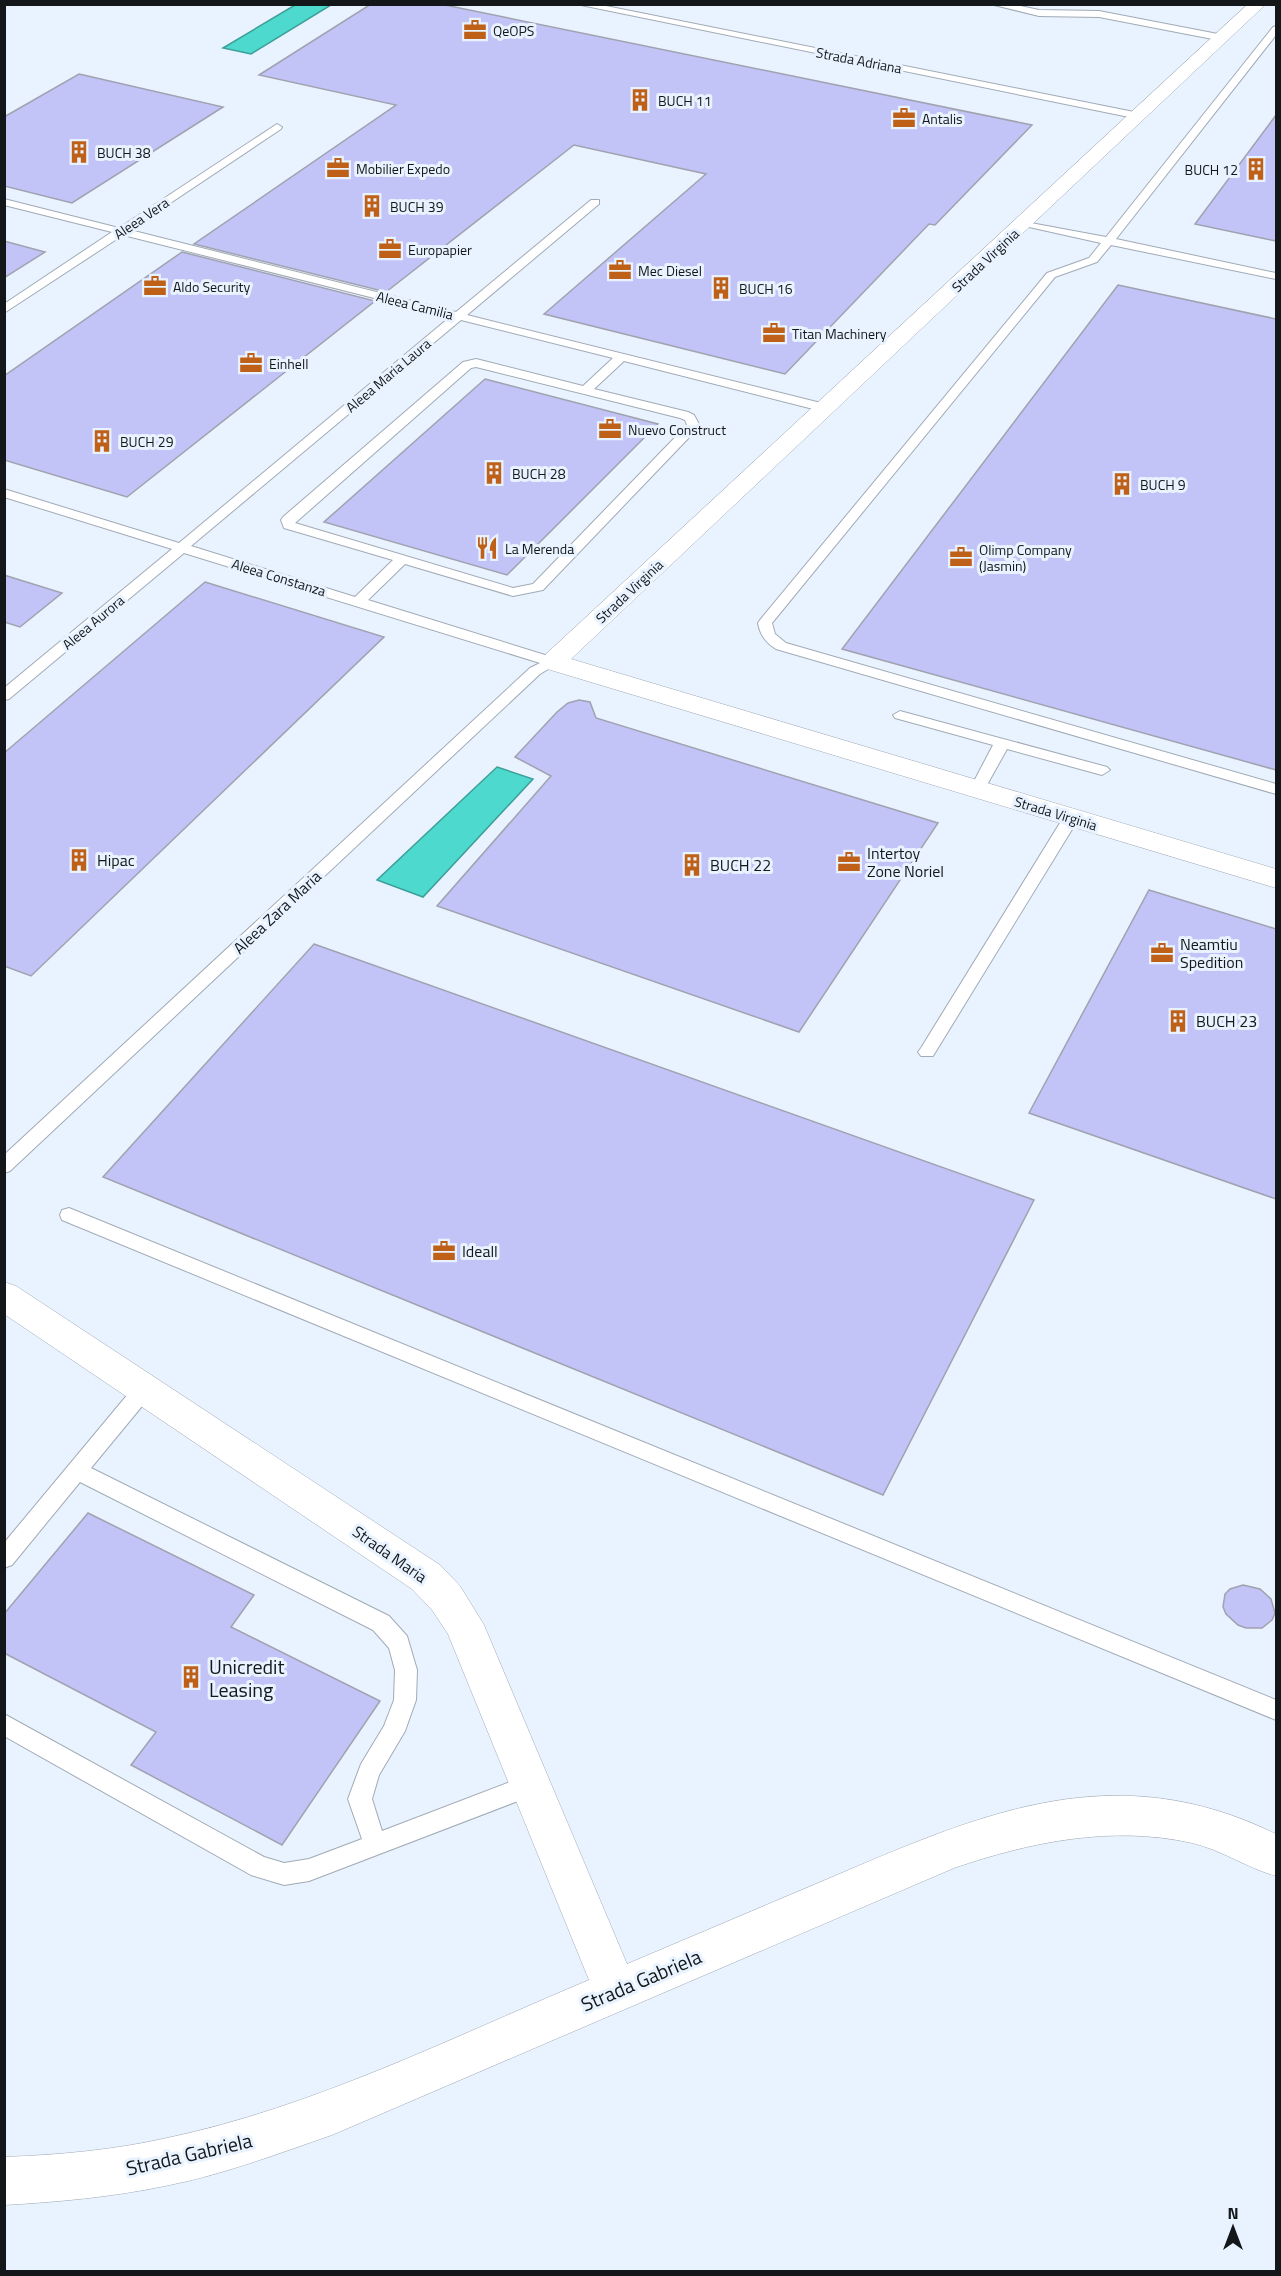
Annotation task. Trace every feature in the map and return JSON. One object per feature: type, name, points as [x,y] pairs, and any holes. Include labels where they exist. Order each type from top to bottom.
[{"type":"street","name":"Strada Virginia","points":[[553,662],[1258,4]]},
{"type":"street","name":"Strada Virginia","points":[[553,662],[1276,879]]},
{"type":"street","name":"Strada Maria","points":[[4,1296],[426,1577],[446,1598],[464,1624],[616,1991]]},
{"type":"street","name":"Strada Gabriela","points":[[4,2181],[70,2178],[144,2167],[245,2142],[332,2112],[948,1849],[985,1836],[1039,1823],[1099,1815],[1164,1818],[1226,1833],[1276,1856]]},
{"type":"lane","name":"Strada Adriana","points":[[580,4],[1139,116]]},
{"type":"lane","points":[[994,4],[1045,13],[1099,14],[1223,38]]},
{"type":"lane","points":[[1276,29],[1093,260],[1051,275],[765,623],[765,630],[770,639],[781,646],[1276,789]]},
{"type":"lane","name":"Aleea Vera","points":[[4,310],[277,127]]},
{"type":"lane","name":"Aleea Camilia","points":[[4,202],[825,408]]},
{"type":"lane","name":"Aleea Maria Laura","points":[[182,548],[595,202]]},
{"type":"lane","points":[[1024,222],[1276,276]]},
{"type":"lane","points":[[586,390],[621,357]]},
{"type":"lane","points":[[482,363],[586,390],[684,415],[690,418],[694,426],[538,587],[513,592],[292,527],[287,522],[467,365],[482,363]]},
{"type":"lane","name":"Aleea Constanza","points":[[4,494],[553,662]]},
{"type":"lane","name":"Aleea Aurora","points":[[4,696],[182,548]]},
{"type":"lane","points":[[358,602],[402,559]]},
{"type":"lane","name":"Aleea Zara Maria","points":[[4,1166],[535,671],[553,662]]},
{"type":"lane","points":[[900,715],[1102,770]]},
{"type":"lane","points":[[978,789],[1002,743]]},
{"type":"lane","points":[[927,1052],[1071,818]]},
{"type":"lane","points":[[69,1215],[1276,1710]]},
{"type":"lane","points":[[4,1559],[145,1388]]},
{"type":"lane","points":[[76,1470],[381,1623],[399,1642],[406,1670],[405,1700],[394,1731],[369,1771],[360,1799],[375,1843]]},
{"type":"lane","points":[[4,1724],[258,1867],[284,1874],[309,1870],[531,1785]]},
{"type":"shaded area","points":[[295,5],[331,5],[251,54],[223,48]]},
{"type":"shaded area","points":[[497,767],[533,779],[423,897],[377,880]]},
{"type":"building","points":[[371,4],[440,4],[1032,125],[935,225],[929,224],[785,374],[544,314],[706,174],[574,145],[386,292],[194,244],[396,105],[259,75]]},
{"type":"building","name":"BUCH 38","points":[[79,74],[223,107],[72,203],[4,186],[4,117]]},
{"type":"building","name":"BUCH 12","points":[[1276,115],[1276,241],[1195,224]]},
{"type":"building","points":[[4,241],[45,252],[4,278]]},
{"type":"building","points":[[182,252],[375,301],[127,497],[4,460],[4,376]]},
{"type":"building","name":"BUCH 9","points":[[1118,285],[1276,319],[1276,770],[842,649]]},
{"type":"building","name":"BUCH 28","points":[[485,379],[658,424],[507,575],[324,522]]},
{"type":"building","points":[[4,575],[62,593],[20,627],[4,622]]},
{"type":"building","name":"Hipac","points":[[205,582],[384,637],[31,976],[4,966],[4,753]]},
{"type":"building","name":"BUCH 22","points":[[579,700],[590,702],[596,718],[938,823],[799,1032],[437,906],[551,776],[515,757],[557,712],[568,703]]},
{"type":"building","name":"BUCH 23","points":[[1149,890],[1276,929],[1276,1199],[1029,1113]]},
{"type":"building","points":[[314,944],[1034,1200],[883,1495],[103,1177]]},
{"type":"building","name":"Unicredit Leasing","points":[[88,1513],[254,1595],[231,1627],[380,1701],[282,1845],[131,1765],[156,1732],[4,1653],[4,1614]]},
{"type":"building","points":[[1243,1585],[1260,1589],[1271,1599],[1275,1613],[1272,1620],[1262,1628],[1246,1628],[1238,1625],[1226,1614],[1223,1607],[1225,1594],[1230,1589]]},
{"type":"place","name":"QeOPS","points":[[475,30]]},
{"type":"place","name":"BUCH 11","points":[[640,100]]},
{"type":"place","name":"Antalis","points":[[904,118]]},
{"type":"place","name":"BUCH 38","points":[[79,152]]},
{"type":"place","name":"Mobilier Expedo","points":[[338,168]]},
{"type":"place","name":"BUCH 12","points":[[1256,169]]},
{"type":"place","name":"BUCH 39","points":[[372,206]]},
{"type":"place","name":"Europapier","points":[[390,249]]},
{"type":"place","name":"Mec Diesel","points":[[620,270]]},
{"type":"place","name":"Aldo Security","points":[[155,286]]},
{"type":"place","name":"BUCH 16","points":[[721,288]]},
{"type":"place","name":"Titan Machinery","points":[[774,333]]},
{"type":"place","name":"Einhell","points":[[251,363]]},
{"type":"place","name":"Nuevo Construct","points":[[610,429]]},
{"type":"place","name":"BUCH 29","points":[[102,441]]},
{"type":"place","name":"BUCH 28","points":[[494,473]]},
{"type":"place","name":"BUCH 9","points":[[1122,484]]},
{"type":"place","name":"La Merenda","points":[[487,548]]},
{"type":"place","name":"Olimp Company (Jasmin)","points":[[961,557]]},
{"type":"place","name":"Hipac","points":[[79,860]]},
{"type":"place","name":"Intertoy Zone Noriel","points":[[849,862]]},
{"type":"place","name":"BUCH 22","points":[[692,865]]},
{"type":"place","name":"Neamtiu Spedition","points":[[1162,953]]},
{"type":"place","name":"BUCH 23","points":[[1178,1021]]},
{"type":"place","name":"Ideall","points":[[444,1251]]},
{"type":"place","name":"Unicredit Leasing","points":[[191,1677]]}]
